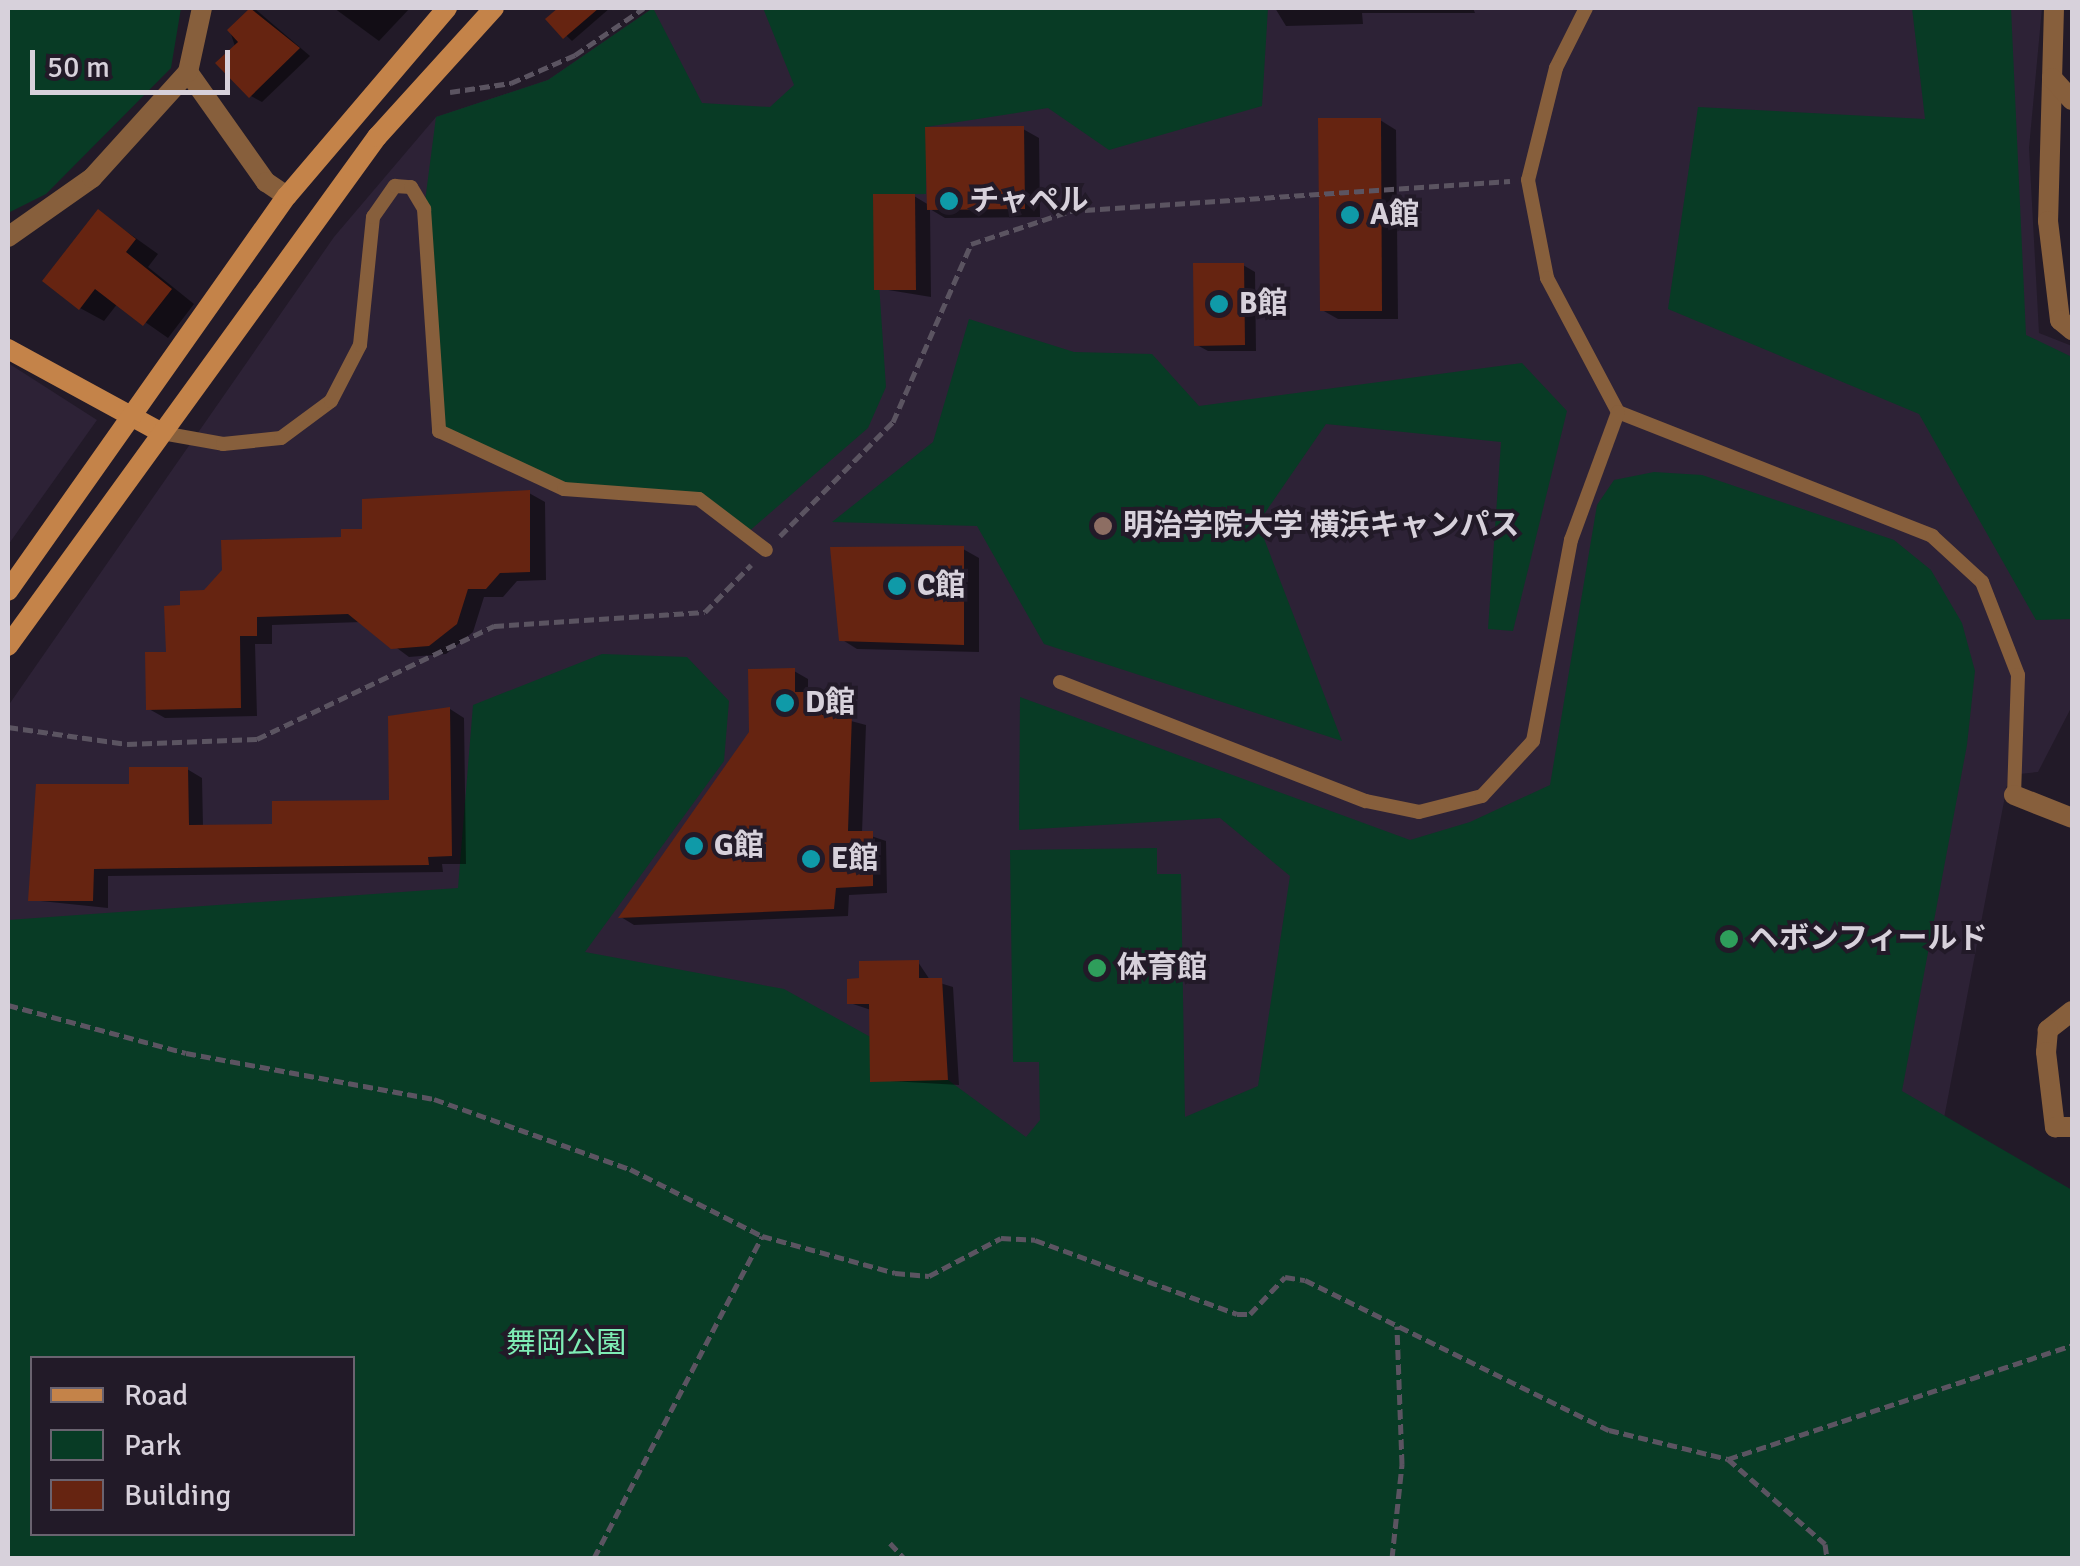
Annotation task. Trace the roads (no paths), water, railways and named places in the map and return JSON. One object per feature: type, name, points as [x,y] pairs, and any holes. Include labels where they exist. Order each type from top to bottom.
[{"type":"street","points":[[8,238],[92,178],[188,72],[202,8]]},
{"type":"street","points":[[8,591],[288,196],[447,8]]},
{"type":"street","points":[[8,646],[416,89],[494,8]]},
{"type":"street","points":[[2054,8],[2048,221],[2060,320],[2072,330]]},
{"type":"street","points":[[188,72],[266,182],[288,196]]},
{"type":"street","points":[[2052,78],[2072,100]]},
{"type":"street","points":[[8,350],[162,433]]},
{"type":"street","points":[[2014,795],[2072,818]]},
{"type":"street","points":[[2072,1011],[2048,1030],[2046,1052],[2055,1127],[2072,1127]]},
{"type":"lane","points":[[1586,8],[1556,68],[1528,180],[1547,278],[1618,412],[1932,536],[1982,582],[2018,676],[2014,795]]},
{"type":"lane","points":[[162,433],[223,444],[281,438],[332,402],[360,344],[373,217],[395,186],[411,187],[424,210],[438,431],[564,488],[699,499],[766,550]]},
{"type":"lane","points":[[1060,682],[1366,801],[1419,812],[1482,796],[1533,741],[1571,540],[1618,412]]},
{"type":"place","name":"チャペル","points":[[949,201]]},
{"type":"place","name":"A館","points":[[1350,215]]},
{"type":"place","name":"B館","points":[[1219,304]]},
{"type":"place","name":"明治学院大学 横浜キャンパス","points":[[1103,526]]},
{"type":"place","name":"C館","points":[[897,586]]},
{"type":"place","name":"D館","points":[[785,703]]},
{"type":"place","name":"G館","points":[[694,846]]},
{"type":"place","name":"E館","points":[[811,859]]},
{"type":"place","name":"ヘボンフィールド","points":[[1729,939]]},
{"type":"place","name":"体育館","points":[[1097,968]]},
{"type":"park label","name":"舞岡公園","points":[[566,1344]]}]
